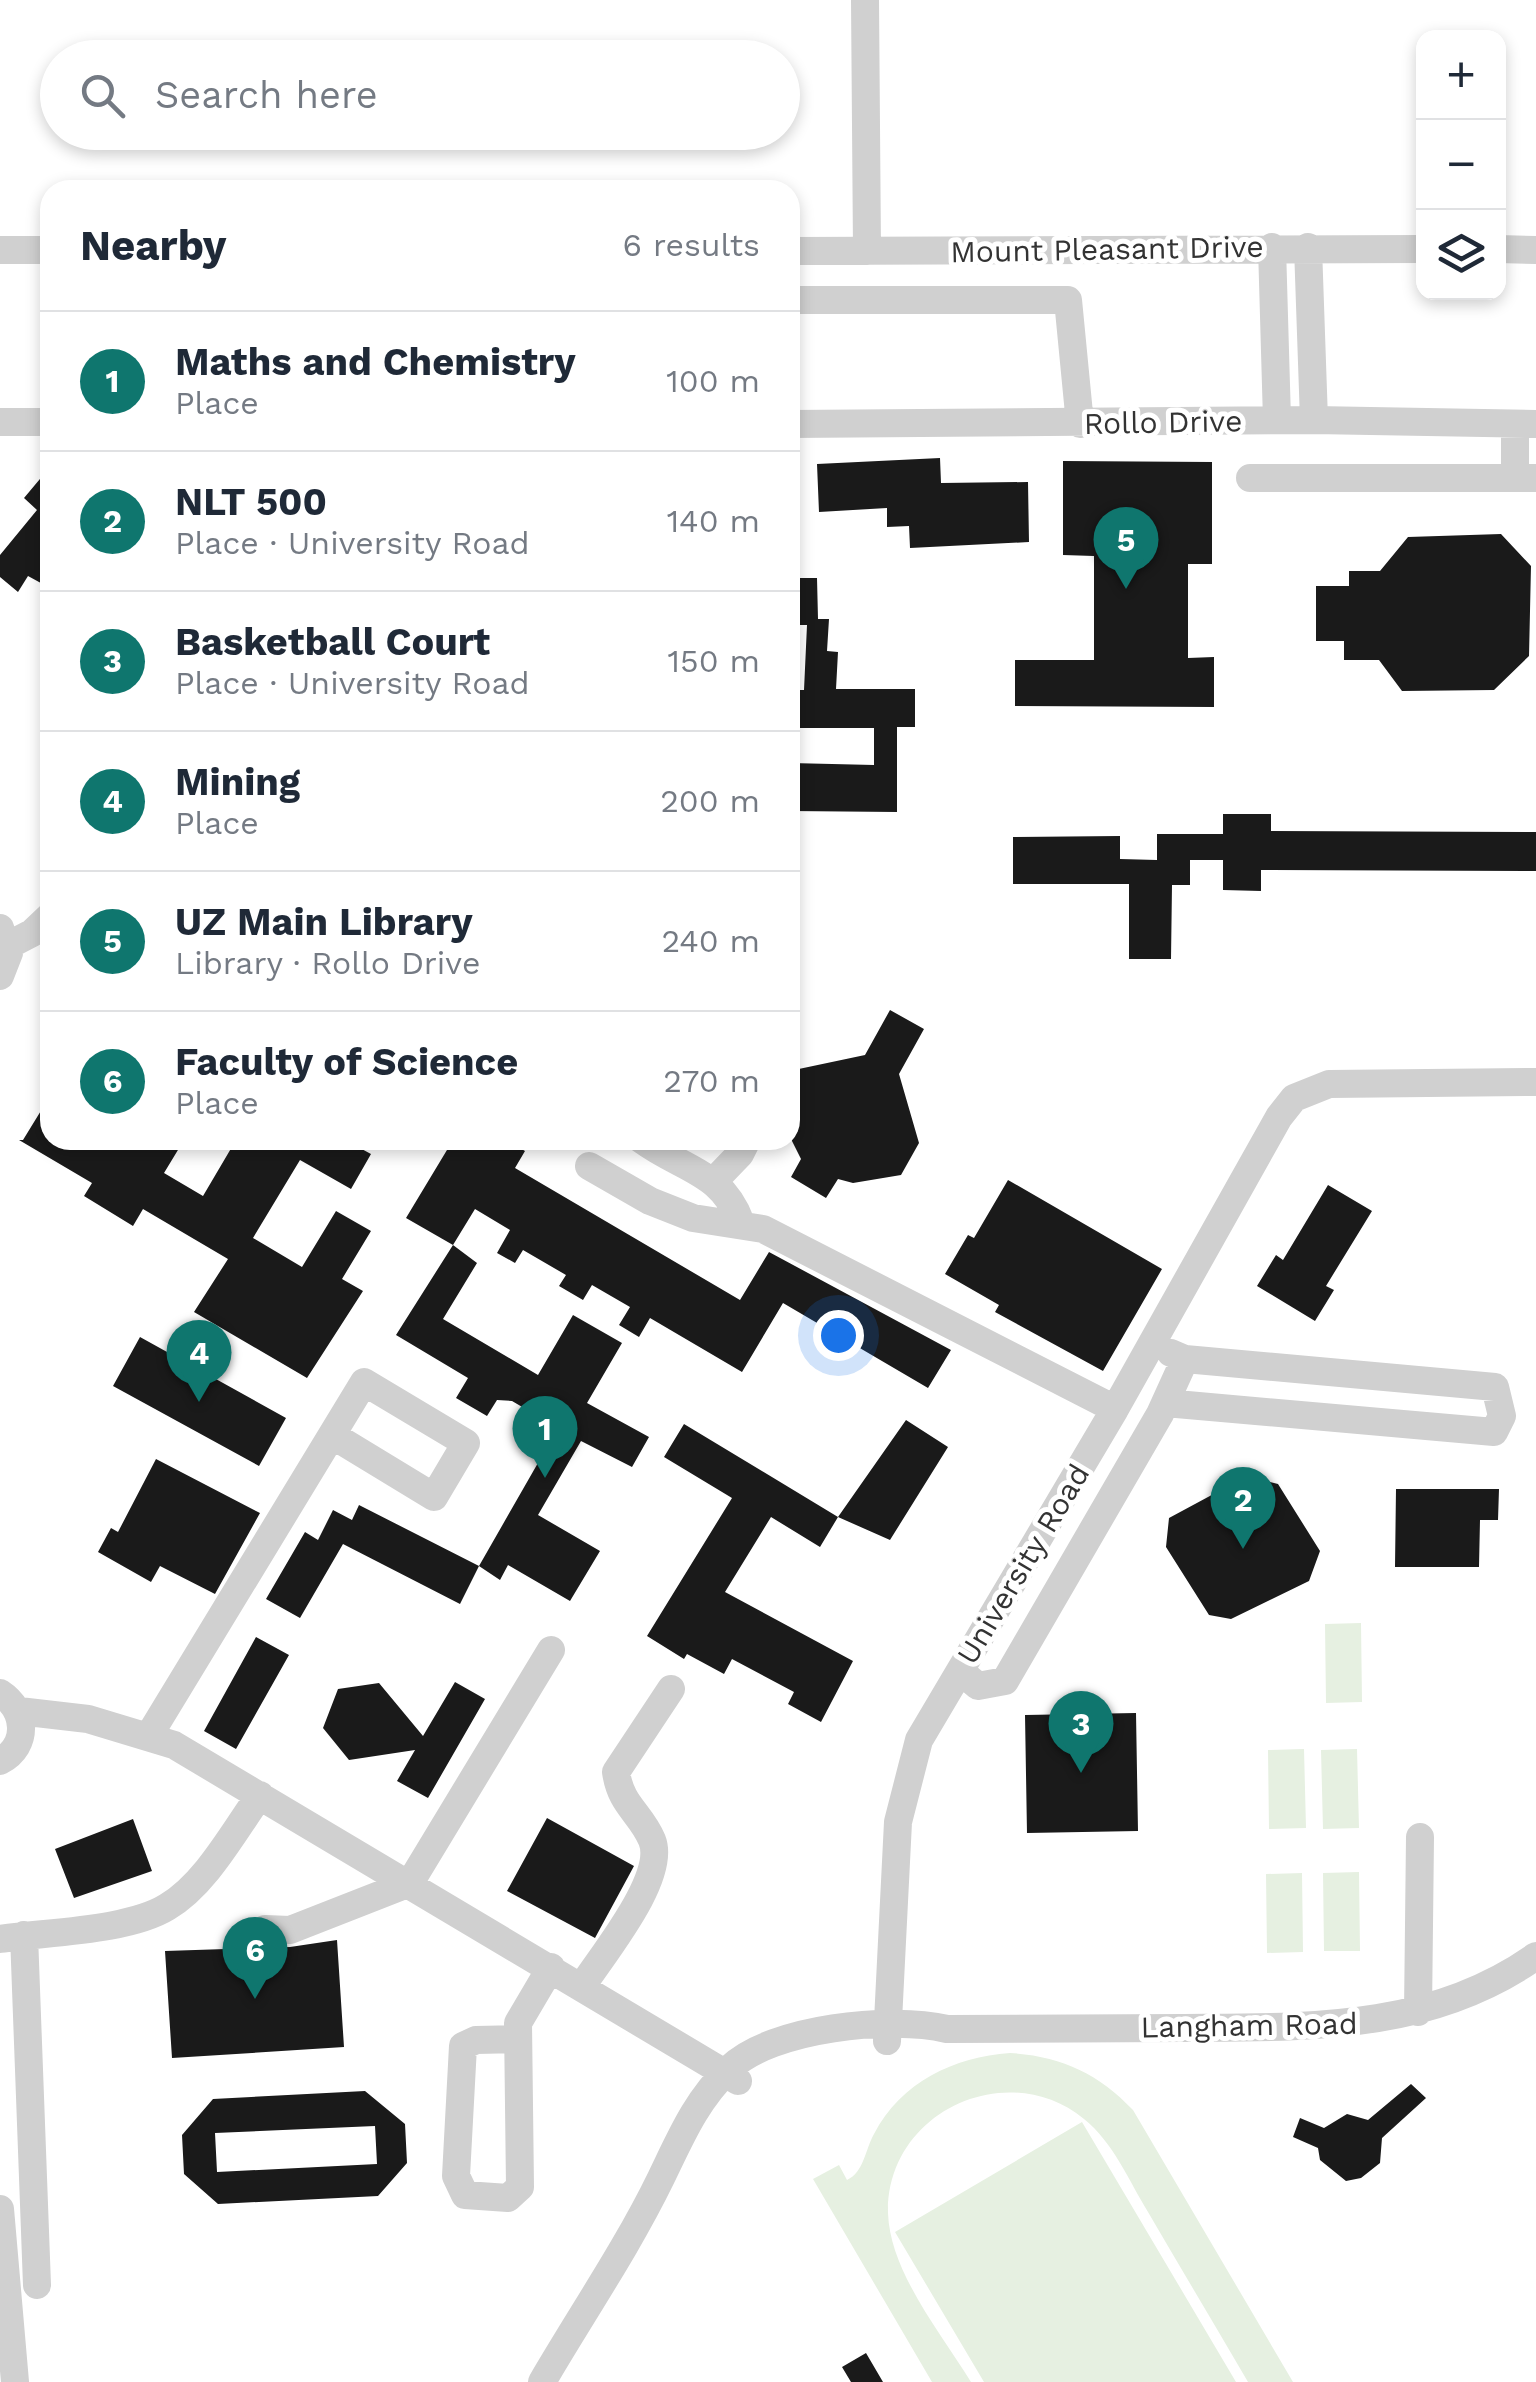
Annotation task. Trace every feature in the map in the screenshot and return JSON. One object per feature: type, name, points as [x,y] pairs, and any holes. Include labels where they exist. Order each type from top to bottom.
[{"type":"street","points":[[865,0],[867,251]]},
{"type":"street","points":[[1272,247],[1277,420]]},
{"type":"street","points":[[1308,247],[1314,420]]},
{"type":"street","name":"Mount Pleasant Drive","points":[[800,251],[1416,248]]},
{"type":"street","points":[[0,250],[40,250]]},
{"type":"street","points":[[1506,250],[1536,250]]},
{"type":"street","points":[[800,300],[1068,300],[1080,424]]},
{"type":"street","name":"Rollo Drive","points":[[800,424],[1314,420],[1525,424]]},
{"type":"street","points":[[0,422],[40,422]]},
{"type":"street","points":[[1250,478],[1526,478],[1525,424]]},
{"type":"street","points":[[0,976],[8,963],[4,936],[32,934],[40,926]]},
{"type":"street","name":"University Road","points":[[886,2031],[898,1822],[918,1740],[1115,1410],[1294,1098],[1329,1084],[1536,1082]]},
{"type":"street","points":[[679,1150],[715,1180],[734,1204],[740,1223]]},
{"type":"street","points":[[715,1180],[742,1150]]},
{"type":"street","points":[[589,1166],[650,1201],[693,1218],[740,1223],[762,1230],[1115,1410]]},
{"type":"street","points":[[1151,1344],[1185,1359],[1494,1387],[1502,1416],[1494,1432],[1165,1403]]},
{"type":"street","points":[[960,1671],[978,1686],[1004,1681],[1165,1403],[1185,1359]]},
{"type":"street","points":[[150,1734],[364,1382],[466,1444],[434,1496],[332,1435]]},
{"type":"street","points":[[265,1928],[290,1930],[410,1883],[551,1650]]},
{"type":"street","points":[[582,1985],[652,1876],[653,1842],[619,1795],[616,1772],[670,1689]]},
{"type":"street","points":[[5,1697],[150,1734],[410,1883],[732,2076]]},
{"type":"street","points":[[5,1697],[22,1724],[6,1758]]},
{"type":"street","points":[[6,1758],[50,1730],[88,1719]]},
{"type":"street","points":[[37,2286],[12,1937],[121,1921],[166,1908],[201,1875],[260,1795]]},
{"type":"street","points":[[1418,2012],[1420,1837]]},
{"type":"street","name":"Langham Road","points":[[886,2031],[1311,2027],[1418,2012],[1474,1992],[1536,1956]]},
{"type":"street","points":[[516,2039],[476,2040],[463,2046],[456,2176],[465,2195],[508,2198],[520,2187],[516,2039],[526,2005],[551,1966]]},
{"type":"street","points":[[542,2382],[661,2177],[676,2140],[750,2054],[789,2039],[886,2031]]},
{"type":"street","points":[[0,2208],[15,2382]]},
{"type":"green space","points":[[1361,1623],[1362,1702],[1326,1703],[1325,1624]]},
{"type":"green space","points":[[1304,1749],[1306,1828],[1269,1829],[1268,1750]]},
{"type":"green space","points":[[1357,1749],[1359,1828],[1323,1829],[1321,1750]]},
{"type":"green space","points":[[1359,1872],[1360,1951],[1324,1951],[1323,1873]]},
{"type":"green space","points":[[1302,1873],[1303,1952],[1267,1953],[1266,1874]]},
{"type":"green space","points":[[1010,2053],[1045,2058],[1077,2069],[1106,2086],[1133,2110],[1293,2382],[1248,2382],[1104,2139],[1084,2119],[1053,2101],[1021,2093],[988,2094],[956,2104],[929,2122],[907,2147],[893,2177],[888,2213],[898,2257],[919,2301],[971,2382],[932,2382],[813,2179],[839,2165],[847,2180],[853,2176],[885,2116],[931,2076],[969,2060]]},
{"type":"green space","points":[[1082,2122],[1236,2382],[984,2382],[895,2232]]},
{"type":"building","points":[[940,458],[941,483],[1028,482],[1029,542],[910,548],[909,526],[887,527],[887,508],[819,512],[817,464]]},
{"type":"building","points":[[1063,461],[1212,462],[1212,564],[1188,564],[1188,658],[1214,657],[1214,707],[1015,706],[1015,660],[1094,660],[1094,556],[1063,555]]},
{"type":"building","points":[[40,479],[40,583],[28,576],[18,592],[0,577],[0,555],[37,510],[24,498]]},
{"type":"building","points":[[1501,534],[1531,566],[1529,656],[1494,690],[1402,691],[1379,660],[1344,660],[1344,641],[1316,641],[1316,586],[1349,586],[1349,571],[1380,571],[1408,537]]},
{"type":"building","points":[[800,578],[817,578],[818,619],[829,619],[827,651],[838,652],[836,689],[915,689],[915,727],[897,727],[897,812],[800,811],[800,763],[874,765],[874,728],[800,728],[807,625],[800,625]]},
{"type":"building","points":[[1223,814],[1271,814],[1271,831],[1536,832],[1536,871],[1261,870],[1261,891],[1223,890],[1223,860],[1190,860],[1190,885],[1172,885],[1171,959],[1129,959],[1129,884],[1013,884],[1013,837],[1120,836],[1120,859],[1157,860],[1157,834],[1223,834]]},
{"type":"building","points":[[890,1010],[924,1029],[899,1074],[919,1143],[901,1175],[853,1183],[838,1179],[826,1198],[791,1177],[801,1159],[796,1150],[800,1150],[800,1069],[865,1055]]},
{"type":"building","points":[[40,1112],[40,1150],[178,1150],[164,1173],[203,1196],[230,1150],[364,1150],[371,1154],[351,1189],[300,1160],[253,1238],[302,1267],[336,1211],[371,1231],[342,1279],[363,1291],[307,1378],[194,1312],[228,1259],[143,1209],[133,1226],[84,1196],[92,1183],[19,1140],[23,1140]]},
{"type":"building","points":[[447,1150],[523,1150],[515,1168],[740,1300],[769,1252],[951,1350],[928,1388],[783,1303],[742,1372],[650,1318],[639,1337],[619,1325],[630,1307],[592,1285],[583,1300],[559,1286],[566,1275],[523,1250],[515,1263],[497,1253],[510,1230],[475,1209],[453,1245],[406,1218]]},
{"type":"building","points":[[1008,1180],[1162,1269],[1103,1371],[995,1312],[999,1305],[945,1274],[968,1235],[974,1238]]},
{"type":"building","points":[[1328,1185],[1372,1211],[1326,1286],[1334,1290],[1315,1321],[1257,1286],[1276,1255],[1283,1260]]},
{"type":"building","points":[[453,1245],[477,1263],[443,1319],[538,1375],[573,1315],[622,1343],[587,1403],[649,1437],[632,1467],[581,1441],[538,1515],[600,1551],[570,1601],[508,1565],[500,1580],[479,1566],[558,1428],[512,1401],[497,1400],[487,1416],[456,1398],[468,1378],[396,1335]]},
{"type":"building","points":[[140,1337],[286,1418],[259,1466],[113,1386]]},
{"type":"building","points":[[906,1420],[948,1447],[890,1540],[838,1517]]},
{"type":"building","points":[[684,1424],[838,1517],[820,1547],[771,1517],[725,1592],[853,1661],[821,1722],[788,1704],[794,1692],[732,1659],[724,1674],[687,1654],[684,1659],[647,1636],[732,1498],[664,1457]]},
{"type":"building","points":[[156,1459],[260,1513],[215,1594],[160,1566],[151,1582],[98,1552],[111,1528],[118,1532]]},
{"type":"building","points":[[1247,1476],[1278,1484],[1320,1551],[1309,1581],[1231,1619],[1209,1615],[1166,1547],[1169,1518]]},
{"type":"building","points":[[1396,1489],[1499,1489],[1498,1520],[1480,1520],[1479,1567],[1395,1567]]},
{"type":"building","points":[[359,1505],[479,1566],[460,1604],[343,1544],[300,1618],[266,1599],[305,1532],[318,1540],[333,1510],[352,1520]]},
{"type":"building","points":[[256,1637],[289,1655],[236,1749],[204,1731]]},
{"type":"building","points":[[455,1682],[485,1699],[428,1798],[397,1781],[415,1750],[349,1760],[323,1728],[338,1689],[379,1683],[423,1736]]},
{"type":"building","points":[[1136,1713],[1138,1831],[1027,1833],[1025,1715]]},
{"type":"building","points":[[547,1818],[634,1866],[595,1938],[507,1891]]},
{"type":"building","points":[[133,1819],[152,1871],[74,1898],[55,1849]]},
{"type":"building","points":[[337,1940],[344,2047],[172,2058],[165,1951],[290,1947]]},
{"type":"building","points":[[1411,2084],[1426,2098],[1382,2138],[1380,2163],[1361,2178],[1346,2181],[1320,2160],[1318,2148],[1293,2137],[1300,2118],[1324,2128],[1347,2114],[1368,2120]]},
{"type":"building","points":[[365,2091],[405,2124],[407,2163],[378,2196],[218,2204],[184,2174],[182,2135],[213,2099]],"holes":[[[375,2126],[377,2164],[217,2172],[215,2133]]]},
{"type":"building","points":[[866,2353],[883,2382],[851,2382],[842,2367]]},
{"type":"place","name":"UZ Main Library","points":[[1126,589]]},
{"type":"place","name":"Mining","points":[[199,1402]]},
{"type":"place","name":"Maths and Chemistry","points":[[545,1478]]},
{"type":"place","name":"NLT 500","points":[[1243,1549]]},
{"type":"place","name":"Basketball Court","points":[[1081,1773]]},
{"type":"place","name":"Faculty of Science","points":[[255,1999]]}]
